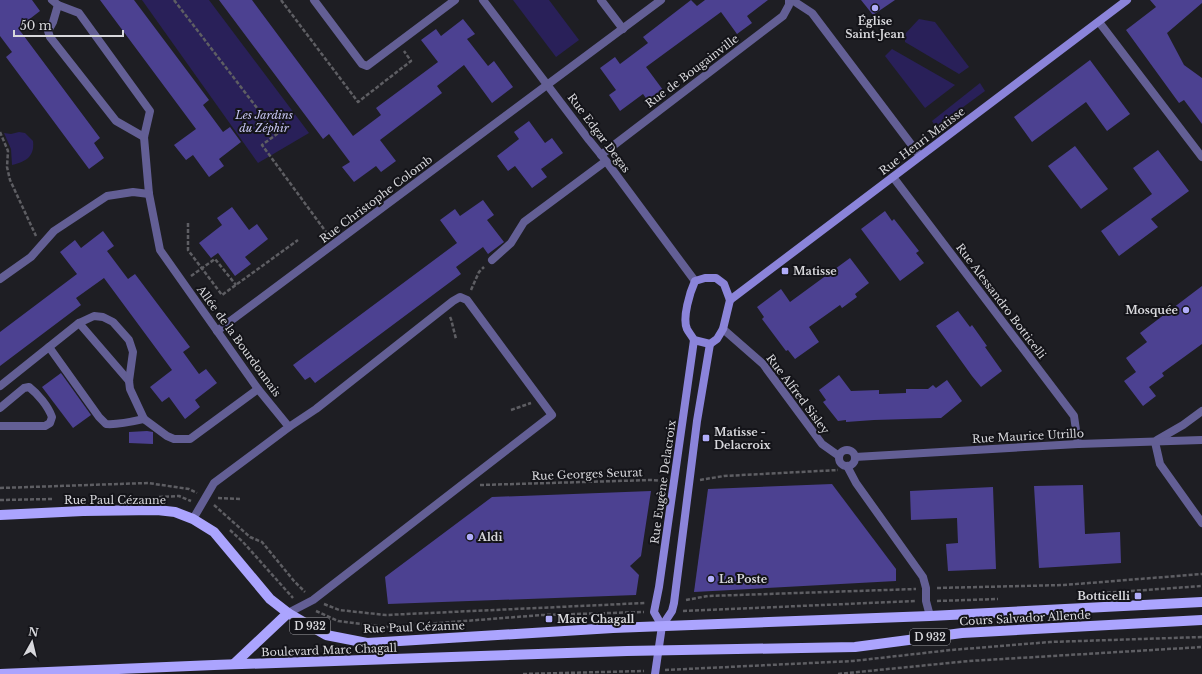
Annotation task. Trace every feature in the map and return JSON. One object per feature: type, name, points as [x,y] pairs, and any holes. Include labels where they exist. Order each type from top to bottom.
[{"type":"main road","name":"Rue Paul Cézanne","points":[[0,515],[83,511],[157,510],[175,512],[193,519],[214,532],[270,598],[288,613],[326,635],[367,643],[662,626]]},
{"type":"main road","name":"Cours Salvador Allende","points":[[662,626],[930,616],[1202,602]]},
{"type":"main road","points":[[234,664],[288,613]]},
{"type":"main road","name":"Cours Salvador Allende","points":[[658,650],[855,647],[962,633],[1202,620]]},
{"type":"main road","name":"Boulevard Marc Chagall","points":[[0,674],[234,664],[658,650]]},
{"type":"street","points":[[314,0],[362,64],[367,66],[455,0]]},
{"type":"street","name":"Rue Edgar Degas","points":[[483,0],[604,158],[695,282]]},
{"type":"street","points":[[601,0],[623,29]]},
{"type":"street","name":"Rue Christophe Colomb","points":[[217,331],[661,0]]},
{"type":"street","name":"Rue de Bougainville","points":[[492,260],[511,243],[524,222],[783,16],[789,5],[789,0]]},
{"type":"street","points":[[792,0],[812,13],[920,156]]},
{"type":"street","name":"Rue Henri Matisse","points":[[730,300],[893,177],[942,138],[1004,94],[1127,0]]},
{"type":"street","name":"Allée de la Bourdonnais","points":[[144,137],[116,121],[50,37],[48,31],[53,22],[55,2],[79,13],[150,111],[144,137],[149,194],[160,250],[258,389],[290,427]]},
{"type":"street","points":[[1099,22],[1202,157]]},
{"type":"street","name":"Rue Alessandro Botticelli","points":[[893,177],[1074,416],[1078,444]]},
{"type":"street","points":[[0,279],[31,257],[54,231],[107,196],[133,192],[149,194]]},
{"type":"street","points":[[705,278],[716,278],[724,284],[730,300],[723,329],[717,339],[710,344],[701,343],[694,340],[686,327],[688,299],[695,282],[705,278]]},
{"type":"street","points":[[193,519],[214,482],[316,410],[443,309],[460,297],[467,300],[552,415],[313,600],[288,613]]},
{"type":"street","points":[[0,386],[79,323],[94,316],[103,317],[113,322],[129,340],[134,352],[129,381],[130,389],[144,419],[167,436],[174,439],[190,439],[258,389]]},
{"type":"street","points":[[79,323],[129,381]]},
{"type":"street","name":"Rue Alfred Sisley","points":[[723,329],[763,364],[822,444],[839,456]]},
{"type":"street","name":"Rue Eugène Delacroix","points":[[654,612],[694,340]]},
{"type":"street","points":[[655,674],[662,626],[673,607],[704,374],[710,344]]},
{"type":"street","points":[[49,347],[99,417],[106,424],[115,425],[144,419]]},
{"type":"street","points":[[0,408],[24,388],[29,386],[34,390],[52,417],[50,423],[45,426],[0,426]]},
{"type":"street","points":[[1202,412],[1155,442],[1160,464],[1202,524]]},
{"type":"street","name":"Rue Maurice Utrillo","points":[[839,456],[842,451],[848,450],[855,457],[1078,444],[1202,440]]},
{"type":"street","points":[[839,456],[840,463],[848,468],[856,483],[923,576],[926,588],[926,601],[930,616]]},
{"type":"street","points":[[848,468],[854,462],[855,457]]},
{"type":"street","points":[[654,612],[662,626]]},
{"type":"path","points":[[174,0],[277,134],[262,145],[335,244]]},
{"type":"path","points":[[0,132],[8,151],[7,167],[10,180],[40,246]]},
{"type":"path","points":[[188,223],[188,250],[222,295],[298,240]]},
{"type":"path","points":[[183,283],[215,259],[236,285]]},
{"type":"path","points":[[467,300],[479,272],[492,260]]},
{"type":"path","points":[[443,309],[451,319],[456,339]]},
{"type":"path","points":[[511,410],[531,404],[538,396]]},
{"type":"path","points":[[689,482],[724,476],[848,468]]},
{"type":"path","name":"Rue Georges Seurat","points":[[470,479],[480,485],[652,480],[673,482]]},
{"type":"path","points":[[0,488],[148,483],[189,488],[206,497],[250,536],[262,542],[313,600],[339,610],[386,615],[656,602]]},
{"type":"path","points":[[156,497],[179,496],[201,505]]},
{"type":"path","points":[[206,497],[240,499]]},
{"type":"path","points":[[0,500],[55,499]]},
{"type":"path","points":[[227,528],[243,542],[289,595],[303,605],[338,621],[387,627],[542,615],[654,612]]},
{"type":"path","points":[[673,607],[708,596],[926,588],[1064,585],[1202,574]]},
{"type":"path","points":[[298,584],[299,579]]},
{"type":"path","points":[[1085,594],[1202,586]]},
{"type":"path","points":[[673,607],[1001,599]]},
{"type":"path","points":[[838,674],[969,661],[1202,647]]},
{"type":"green space","name":"Les Jardins du Zéphir","points":[[142,0],[209,0],[309,133],[258,163]]},
{"type":"green space","points":[[513,0],[549,0],[579,40],[556,57]]},
{"type":"green space","points":[[919,19],[935,22],[969,67],[959,74],[905,42],[905,34]]},
{"type":"green space","points":[[892,49],[955,85],[925,108],[885,56]]},
{"type":"green space","points":[[980,83],[985,91],[936,127],[932,121]]},
{"type":"green space","points":[[19,132],[25,133],[33,141],[33,147],[31,155],[28,158],[12,165],[11,149],[4,133],[11,134]]},
{"type":"building","points":[[0,0],[32,0],[40,11],[18,28],[100,138],[94,143],[104,158],[89,169],[6,57],[12,52],[0,36]]},
{"type":"building","points":[[100,0],[134,0],[209,100],[203,105],[223,132],[230,127],[241,142],[219,159],[224,166],[209,177],[193,155],[186,160],[174,145],[196,129]]},
{"type":"building","points":[[219,0],[252,0],[353,136],[381,115],[376,108],[438,62],[421,40],[436,29],[441,36],[463,19],[475,34],[467,39],[488,66],[494,61],[513,87],[492,103],[464,65],[437,86],[442,93],[380,140],[396,161],[381,172],[376,166],[354,182],[342,167],[350,162],[329,134],[323,139]]},
{"type":"building","points":[[691,0],[697,6],[705,0],[768,0],[747,16],[752,23],[737,34],[721,12],[646,67],[663,90],[648,101],[643,94],[620,111],[609,95],[616,90],[600,68],[615,57],[620,64],[648,43],[643,37]]},
{"type":"building","name":"Église Saint-Jean","points":[[861,0],[895,0],[873,15]]},
{"type":"building","points":[[1150,0],[1202,0],[1202,3],[1167,33],[1184,65],[1202,78],[1202,124],[1184,100],[1179,103],[1126,30],[1156,7]]},
{"type":"building","points":[[1090,60],[1130,114],[1107,131],[1086,102],[1032,142],[1014,117]]},
{"type":"building","points":[[529,121],[545,143],[552,138],[563,153],[541,169],[547,177],[532,188],[515,166],[508,171],[497,156],[519,139],[514,132]]},
{"type":"building","points":[[1075,146],[1108,189],[1081,209],[1048,166]]},
{"type":"building","points":[[1158,150],[1189,191],[1151,219],[1158,227],[1119,256],[1101,231],[1152,194],[1133,168]]},
{"type":"building","points":[[483,200],[494,215],[487,220],[504,242],[488,254],[483,247],[456,267],[461,274],[315,383],[310,377],[305,380],[293,365],[457,243],[440,220],[455,209],[460,216]]},
{"type":"building","points":[[232,207],[249,230],[257,224],[268,239],[245,257],[251,264],[235,276],[218,253],[211,258],[199,243],[222,225],[217,218]]},
{"type":"building","points":[[885,211],[892,221],[894,219],[919,251],[916,253],[924,263],[900,281],[861,229]]},
{"type":"building","points":[[103,231],[114,246],[107,251],[128,279],[135,274],[190,347],[183,352],[199,374],[206,369],[217,383],[195,400],[200,407],[185,419],[169,397],[162,402],[150,387],[172,370],[104,278],[76,298],[81,305],[0,366],[0,332],[77,274],[60,252],[75,240],[81,248]]},
{"type":"building","points":[[850,258],[869,283],[855,294],[857,297],[842,308],[840,305],[809,327],[819,342],[795,359],[788,350],[786,351],[762,319],[764,317],[757,307],[781,289],[790,302]]},
{"type":"building","name":"Mosquée","points":[[1202,286],[1202,344],[1162,373],[1164,376],[1149,387],[1156,396],[1143,406],[1124,381],[1136,372],[1126,358],[1147,342],[1140,333]]},
{"type":"building","points":[[958,311],[970,327],[972,325],[1002,371],[981,387],[936,326]]},
{"type":"building","points":[[61,373],[91,415],[73,428],[42,387]]},
{"type":"building","points":[[839,375],[851,391],[879,390],[879,394],[906,393],[906,389],[928,389],[933,385],[936,388],[947,380],[962,401],[941,418],[846,422],[846,420],[838,421],[823,402],[826,400],[819,390]]},
{"type":"building","points":[[129,432],[153,432],[153,444],[129,443]]},
{"type":"building","points":[[832,484],[896,569],[896,581],[694,592],[708,489]]},
{"type":"building","points":[[1083,485],[1085,534],[1120,532],[1121,563],[1039,568],[1034,486]]},
{"type":"building","points":[[993,487],[996,569],[948,571],[946,544],[958,543],[957,518],[911,520],[910,491]]},
{"type":"building","points":[[651,491],[641,556],[630,566],[639,575],[636,595],[388,604],[385,577],[492,497]]},
{"type":"place","name":"Église Saint-Jean","points":[[875,8]]},
{"type":"place","name":"Matisse","points":[[785,271]]},
{"type":"place","name":"Mosquée","points":[[1186,310]]},
{"type":"place","name":"Matisse - Delacroix","points":[[706,438]]},
{"type":"place","name":"Aldi","points":[[470,537]]},
{"type":"place","name":"La Poste","points":[[711,579]]},
{"type":"place","name":"Botticelli","points":[[1138,596]]},
{"type":"place","name":"Marc Chagall","points":[[549,619]]}]
